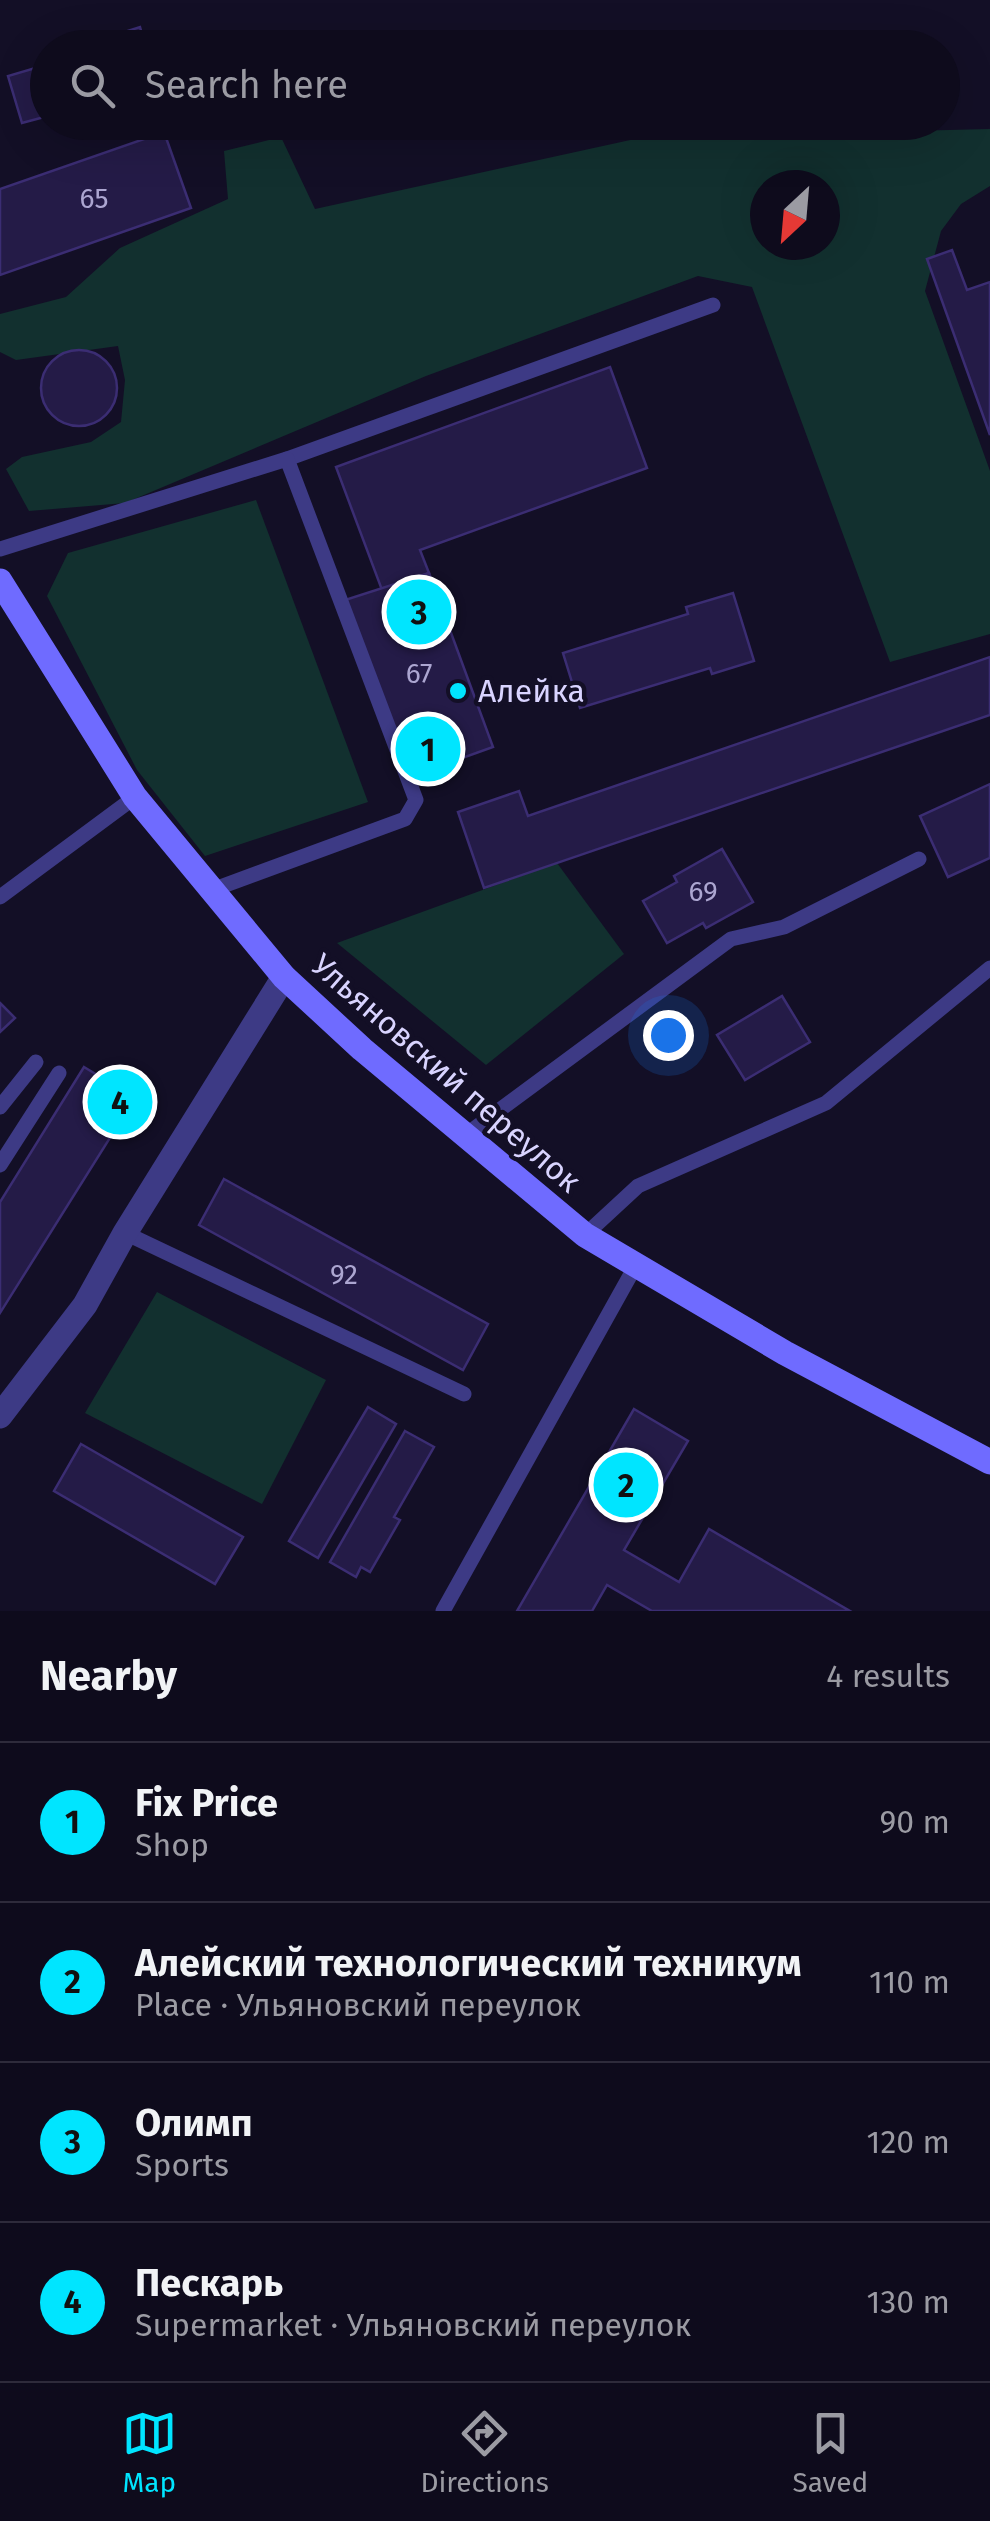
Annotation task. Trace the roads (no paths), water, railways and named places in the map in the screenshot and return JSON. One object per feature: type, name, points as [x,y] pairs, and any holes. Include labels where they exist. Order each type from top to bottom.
[{"type":"main road","name":"Ульяновский переулок","points":[[0,581],[135,797],[284,977],[419,1098],[585,1235],[785,1353],[990,1462]]},
{"type":"street","points":[[0,1416],[85,1305],[284,977]]},
{"type":"lane","points":[[0,549],[287,459],[713,305]]},
{"type":"lane","points":[[212,890],[406,819],[416,800],[287,459]]},
{"type":"lane","points":[[0,897],[135,797]]},
{"type":"lane","points":[[467,1134],[731,939],[784,928],[918,859]]},
{"type":"lane","points":[[585,1235],[638,1186],[826,1103],[990,968]]},
{"type":"lane","points":[[0,1107],[36,1062]]},
{"type":"lane","points":[[0,1165],[60,1073]]},
{"type":"lane","points":[[126,1233],[464,1394]]},
{"type":"lane","points":[[443,1611],[636,1265]]},
{"type":"place","name":"Олимп","points":[[419,612]]},
{"type":"place","name":"Алейка","points":[[458,691]]},
{"type":"place","name":"Fix Price","points":[[428,749]]},
{"type":"place","name":"Пескарь","points":[[120,1102]]},
{"type":"place","name":"Алейский технологический техникум","points":[[626,1485]]}]
